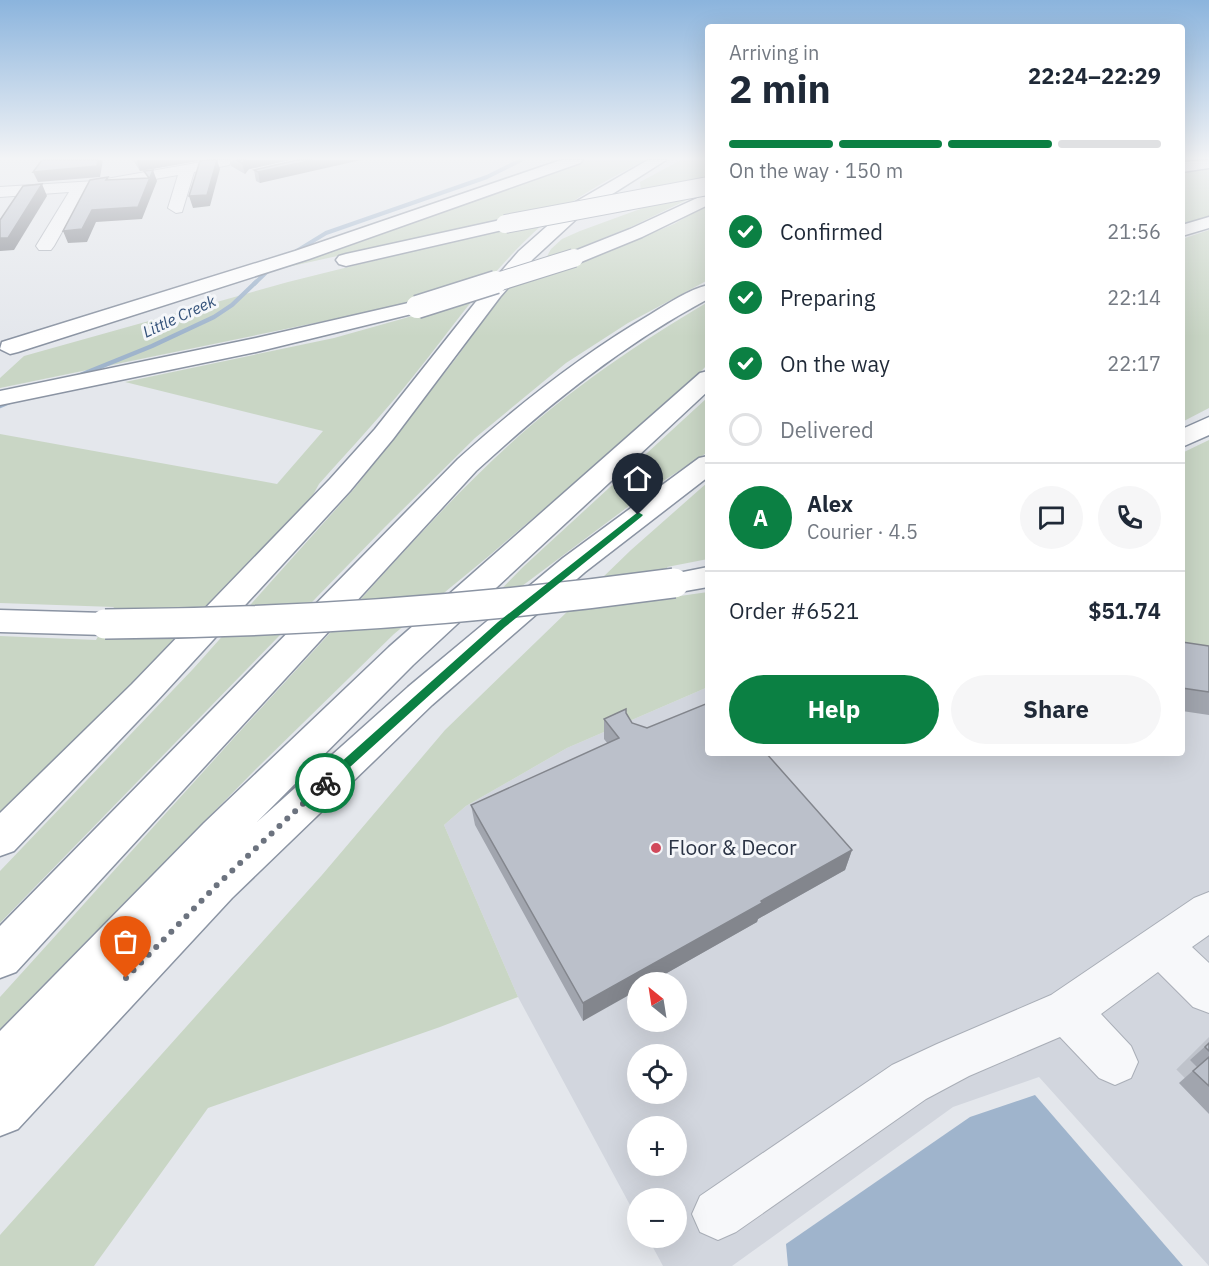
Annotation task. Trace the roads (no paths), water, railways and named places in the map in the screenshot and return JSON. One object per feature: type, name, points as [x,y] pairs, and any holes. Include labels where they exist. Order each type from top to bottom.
[{"type":"highway","points":[[5,348],[270,266],[404,219]]},
{"type":"highway","points":[[5,348],[336,262],[531,219]]},
{"type":"highway","points":[[0,839],[144,693],[340,485],[384,434],[525,255],[566,219]]},
{"type":"highway","points":[[0,398],[256,345],[417,307],[574,258],[636,234],[666,219]]},
{"type":"highway","points":[[1185,230],[1209,222]]},
{"type":"highway","points":[[0,957],[396,537],[467,465],[533,406],[597,357],[657,318],[705,293]]},
{"type":"highway","points":[[0,1067],[100,958],[218,836],[393,664],[705,381]]},
{"type":"highway","points":[[1185,437],[1209,425]]},
{"type":"highway","points":[[0,1111],[217,885],[420,696],[574,565],[705,466]]},
{"type":"highway","points":[[0,621],[105,624],[256,623],[413,614],[547,601],[705,578]]},
{"type":"lane","points":[[45,246],[61,219]]},
{"type":"lane","points":[[718,1214],[909,1082],[953,1060],[1067,1011],[1209,912]]},
{"type":"lane","points":[[1160,946],[1209,993]]},
{"type":"lane","points":[[1067,1011],[1115,1062]]},
{"type":"water","points":[[1035,1095],[1183,1266],[788,1266],[786,1244],[970,1117]]},
{"type":"waterway","name":"Little Creek","points":[[287,257],[326,233],[366,219]]},
{"type":"waterway","name":"Little Creek","points":[[254,284],[273,266]]},
{"type":"waterway","name":"Little Creek","points":[[73,378],[152,346],[214,317],[232,305],[256,282]]},
{"type":"waterway","name":"Little Creek","points":[[0,406],[12,401]]},
{"type":"tunnel","points":[[1193,1053],[1209,1069]]},
{"type":"place","name":"Floor & Decor","points":[[656,848]]}]
